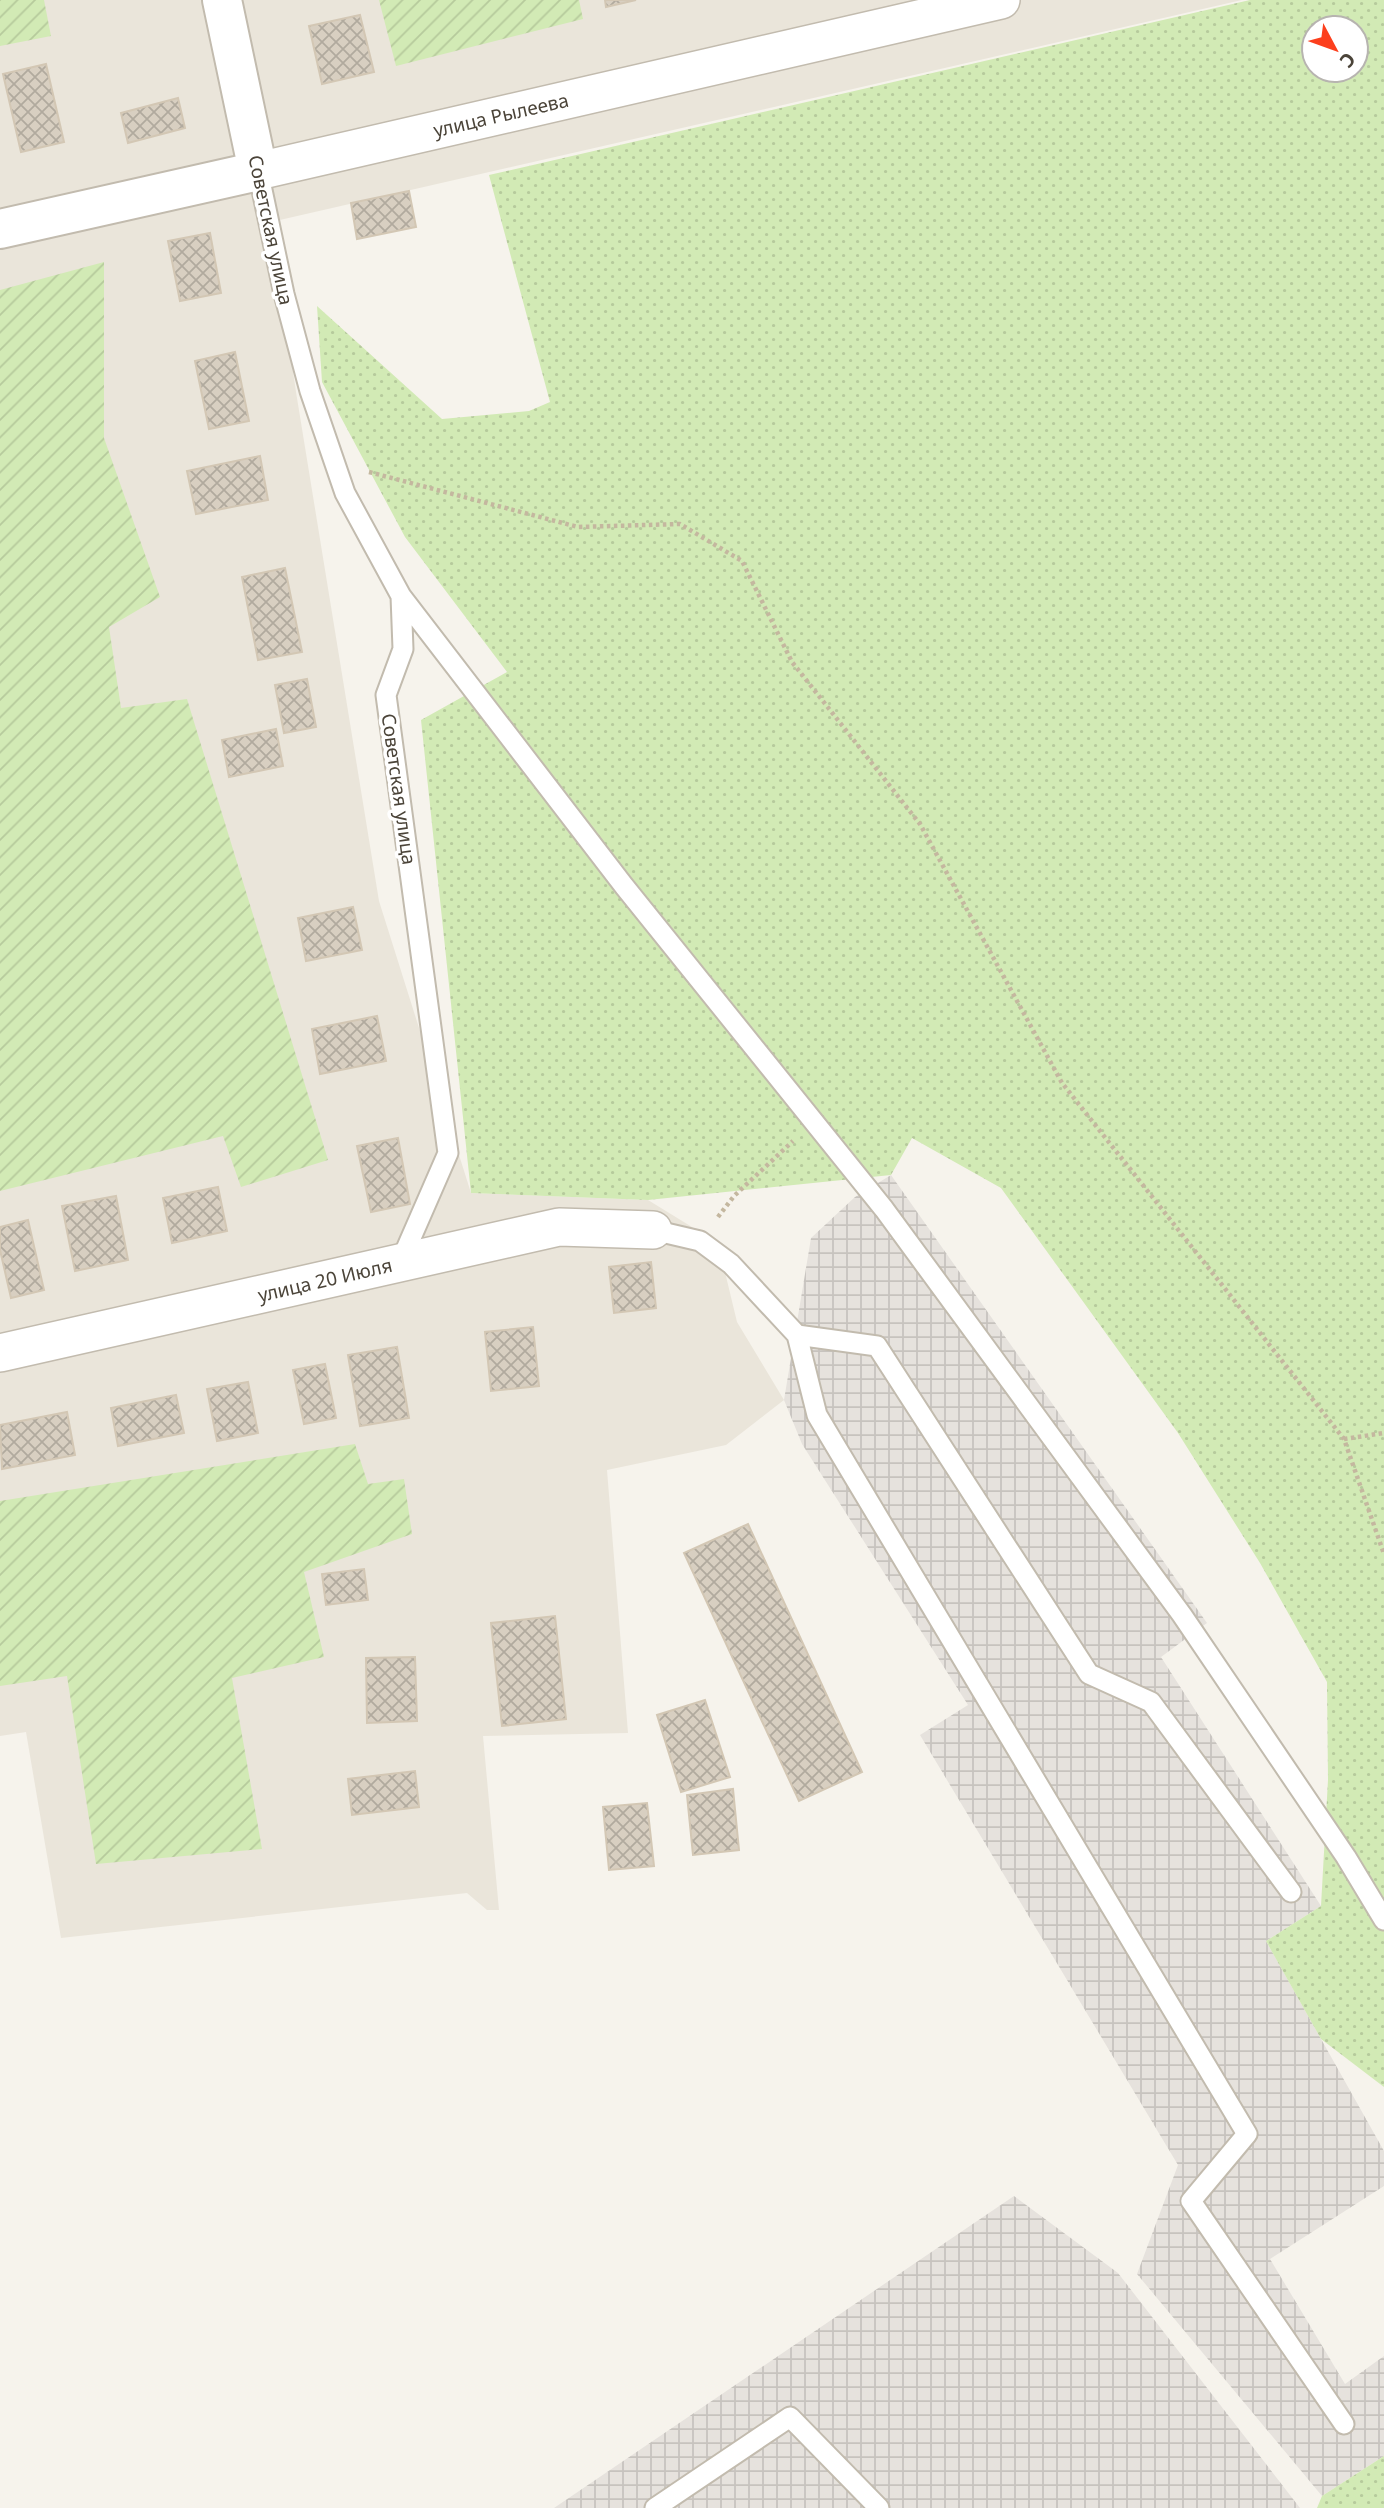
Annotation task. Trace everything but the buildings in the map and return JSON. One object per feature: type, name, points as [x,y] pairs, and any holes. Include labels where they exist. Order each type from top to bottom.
[{"type":"street","name":"Советская улица","points":[[222,0],[258,171]]},
{"type":"street","name":"улица Рылеева","points":[[0,229],[1001,0]]},
{"type":"street","name":"улица 20 Июля","points":[[0,1353],[559,1227],[653,1230]]},
{"type":"lane","name":"Советская улица","points":[[258,171],[284,294],[310,391],[345,493],[401,596],[403,649],[386,695],[448,1153],[400,1263]]},
{"type":"lane","points":[[401,596],[624,886],[884,1209],[1182,1615],[1346,1857],[1384,1920]]},
{"type":"lane","points":[[653,1230],[700,1241],[731,1264],[797,1335],[817,1415],[1247,2134],[1191,2201],[1344,2424]]},
{"type":"lane","points":[[797,1335],[877,1346],[1089,1674],[1151,1702],[1291,1892]]},
{"type":"lane","points":[[655,2508],[790,2417],[879,2508]]},
{"type":"path","points":[[335,463],[578,527],[680,524],[742,561],[792,662],[920,824],[1062,1083],[1344,1439],[1384,1554]]},
{"type":"path","points":[[700,1241],[734,1196],[814,1121]]},
{"type":"path","points":[[1344,1439],[1384,1433]]},
{"type":"shaded area","points":[[0,0],[1242,0],[271,222],[379,901],[471,1193],[648,1200],[718,1243],[737,1322],[784,1400],[726,1445],[607,1470],[628,1733],[483,1736],[499,1910],[487,1910],[467,1893],[61,1938],[26,1732],[0,1736]]},
{"type":"shaded area","points":[[891,1175],[1207,1623],[1161,1657],[1321,1906],[1266,1941],[1384,2151],[1384,2186],[1270,2259],[1345,2384],[1384,2356],[1384,2456],[1322,2496],[1137,2274],[1178,2165],[920,1735],[968,1705],[802,1444],[784,1400],[811,1238],[855,1197]]},
{"type":"shaded area","points":[[1014,2196],[1118,2273],[1300,2508],[554,2508]]},
{"type":"green space","points":[[0,0],[44,0],[51,36],[0,46]]},
{"type":"green space","points":[[379,0],[579,0],[583,19],[396,66]]},
{"type":"green space","points":[[1250,0],[1384,0],[1384,2087],[1321,2039],[1266,1941],[1321,1906],[1328,1780],[1327,1682],[1260,1563],[1178,1433],[1001,1188],[912,1138],[891,1175],[648,1200],[471,1193],[421,720],[507,672],[405,537],[322,382],[317,306],[442,419],[529,411],[550,402],[489,175]]},
{"type":"green space","points":[[104,262],[104,438],[160,597],[109,627],[121,708],[187,699],[328,1160],[241,1187],[223,1136],[0,1191],[0,290]]},
{"type":"green space","points":[[355,1444],[368,1484],[404,1479],[412,1534],[304,1572],[324,1657],[232,1678],[262,1849],[96,1864],[67,1676],[0,1686],[0,1501]]},
{"type":"green space","points":[[1384,2456],[1384,2508],[1317,2508],[1322,2496]]}]
